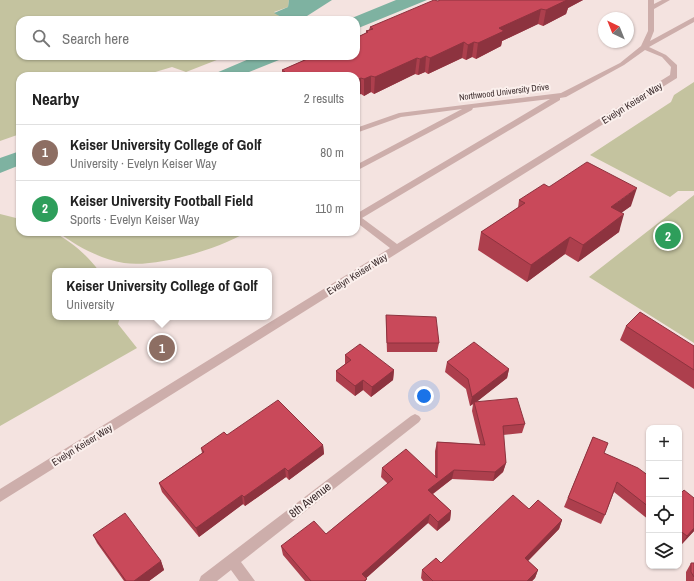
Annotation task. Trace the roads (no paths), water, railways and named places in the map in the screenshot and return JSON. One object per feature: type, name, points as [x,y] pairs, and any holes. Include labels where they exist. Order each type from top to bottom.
[{"type":"street","points":[[644,47],[651,31],[651,4],[667,0]]},
{"type":"street","name":"Northwood University Drive","points":[[360,130],[399,115],[527,100],[562,94],[622,64],[644,47],[694,19]]},
{"type":"street","name":"Evelyn Keiser Way","points":[[0,496],[674,76],[675,66],[664,56],[644,47]]},
{"type":"street","points":[[360,216],[562,94]]},
{"type":"street","points":[[360,166],[473,106]]},
{"type":"street","points":[[360,221],[398,249]]},
{"type":"street","name":"8th Avenue","points":[[206,581],[415,419]]},
{"type":"street","points":[[232,561],[248,581]]},
{"type":"place","name":"Keiser University Football Field","points":[[668,236]]},
{"type":"place","name":"Keiser University College of Golf","points":[[162,348]]}]
